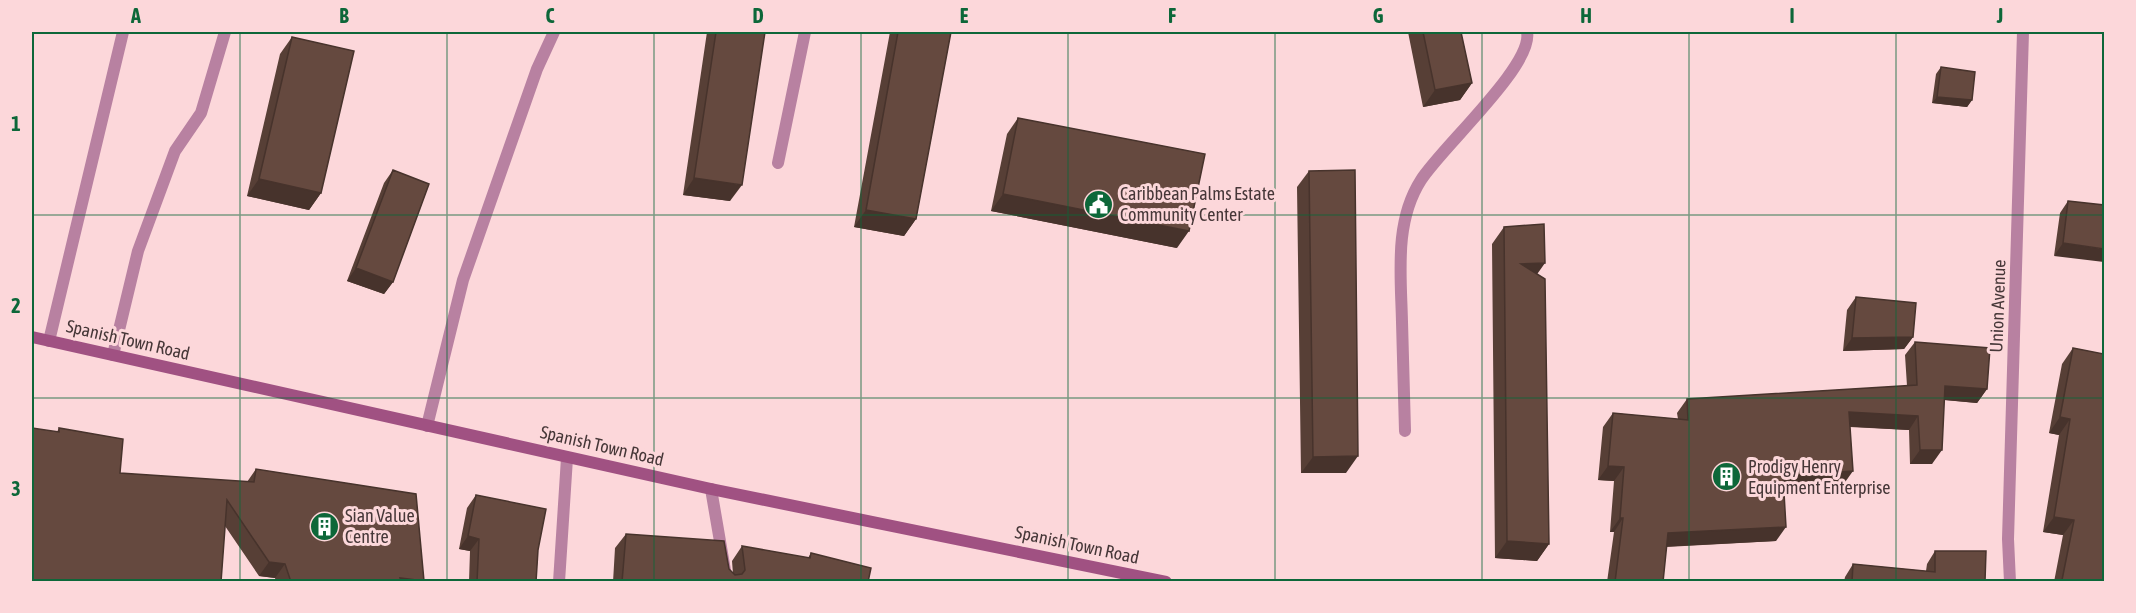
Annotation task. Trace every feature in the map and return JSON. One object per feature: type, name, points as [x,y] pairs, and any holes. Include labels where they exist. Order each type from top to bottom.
[{"type":"main road","name":"Spanish Town Road","points":[[32,337],[427,426],[495,439],[567,458],[1166,582]]},
{"type":"street","points":[[48,341],[123,32]]},
{"type":"street","points":[[114,355],[138,251],[175,151],[201,113],[225,32]]},
{"type":"street","points":[[427,426],[463,280],[537,69],[554,32]]},
{"type":"street","points":[[778,163],[804,32]]},
{"type":"street","points":[[1405,431],[1401,254],[1406,210],[1421,180],[1515,69],[1529,40],[1527,32]]},
{"type":"street","name":"Union Avenue","points":[[2010,582],[2008,539],[2023,32]]},
{"type":"street","points":[[559,582],[567,458]]},
{"type":"street","points":[[711,489],[727,582]]},
{"type":"building","points":[[716,32],[765,32],[742,185],[694,178]]},
{"type":"building","points":[[898,32],[951,32],[916,219],[866,210]]},
{"type":"building","points":[[1423,32],[1461,32],[1472,83],[1435,90]]},
{"type":"building","points":[[292,37],[354,51],[321,193],[259,179]]},
{"type":"building","points":[[1941,67],[1975,72],[1972,100],[1937,97]]},
{"type":"building","points":[[1018,118],[1205,154],[1189,231],[1003,194]]},
{"type":"building","points":[[393,170],[429,184],[393,282],[356,268]]},
{"type":"building","points":[[1355,170],[1358,456],[1313,457],[1309,171]]},
{"type":"building","points":[[2068,201],[2104,205],[2104,249],[2063,243]]},
{"type":"building","points":[[1544,224],[1545,263],[1521,264],[1545,279],[1549,544],[1507,541],[1504,227]]},
{"type":"building","points":[[1856,297],[1916,303],[1913,337],[1852,338]]},
{"type":"building","points":[[1915,342],[1990,348],[1987,389],[1945,386],[1942,450],[1920,450],[1918,416],[1849,412],[1853,471],[1783,476],[1786,527],[1668,533],[1663,582],[1615,582],[1623,518],[1620,518],[1624,467],[1608,466],[1613,413],[1688,420],[1687,399],[1917,385]]},
{"type":"building","points":[[2073,348],[2104,354],[2104,582],[2062,580],[2074,520],[2054,517],[2070,419],[2060,417]]},
{"type":"building","points":[[32,428],[59,432],[59,428],[123,439],[120,473],[254,482],[256,469],[416,494],[424,581],[400,578],[401,582],[291,582],[285,564],[269,562],[227,500],[221,582],[32,582]]},
{"type":"building","points":[[476,495],[546,509],[538,550],[536,582],[477,582],[479,539],[468,536]]},
{"type":"building","points":[[626,534],[724,541],[729,569],[735,575],[742,574],[745,570],[742,546],[810,558],[811,553],[871,568],[868,582],[622,582]]},
{"type":"building","points":[[1935,551],[1986,551],[1985,582],[1852,582],[1853,564],[1935,572]]},
{"type":"place","name":"Caribbean Palms Estate Community Center","points":[[1099,204]]},
{"type":"place","name":"Prodigy Henry Equipment Enterprise","points":[[1727,477]]},
{"type":"place","name":"Sian Value Centre","points":[[324,526]]}]
